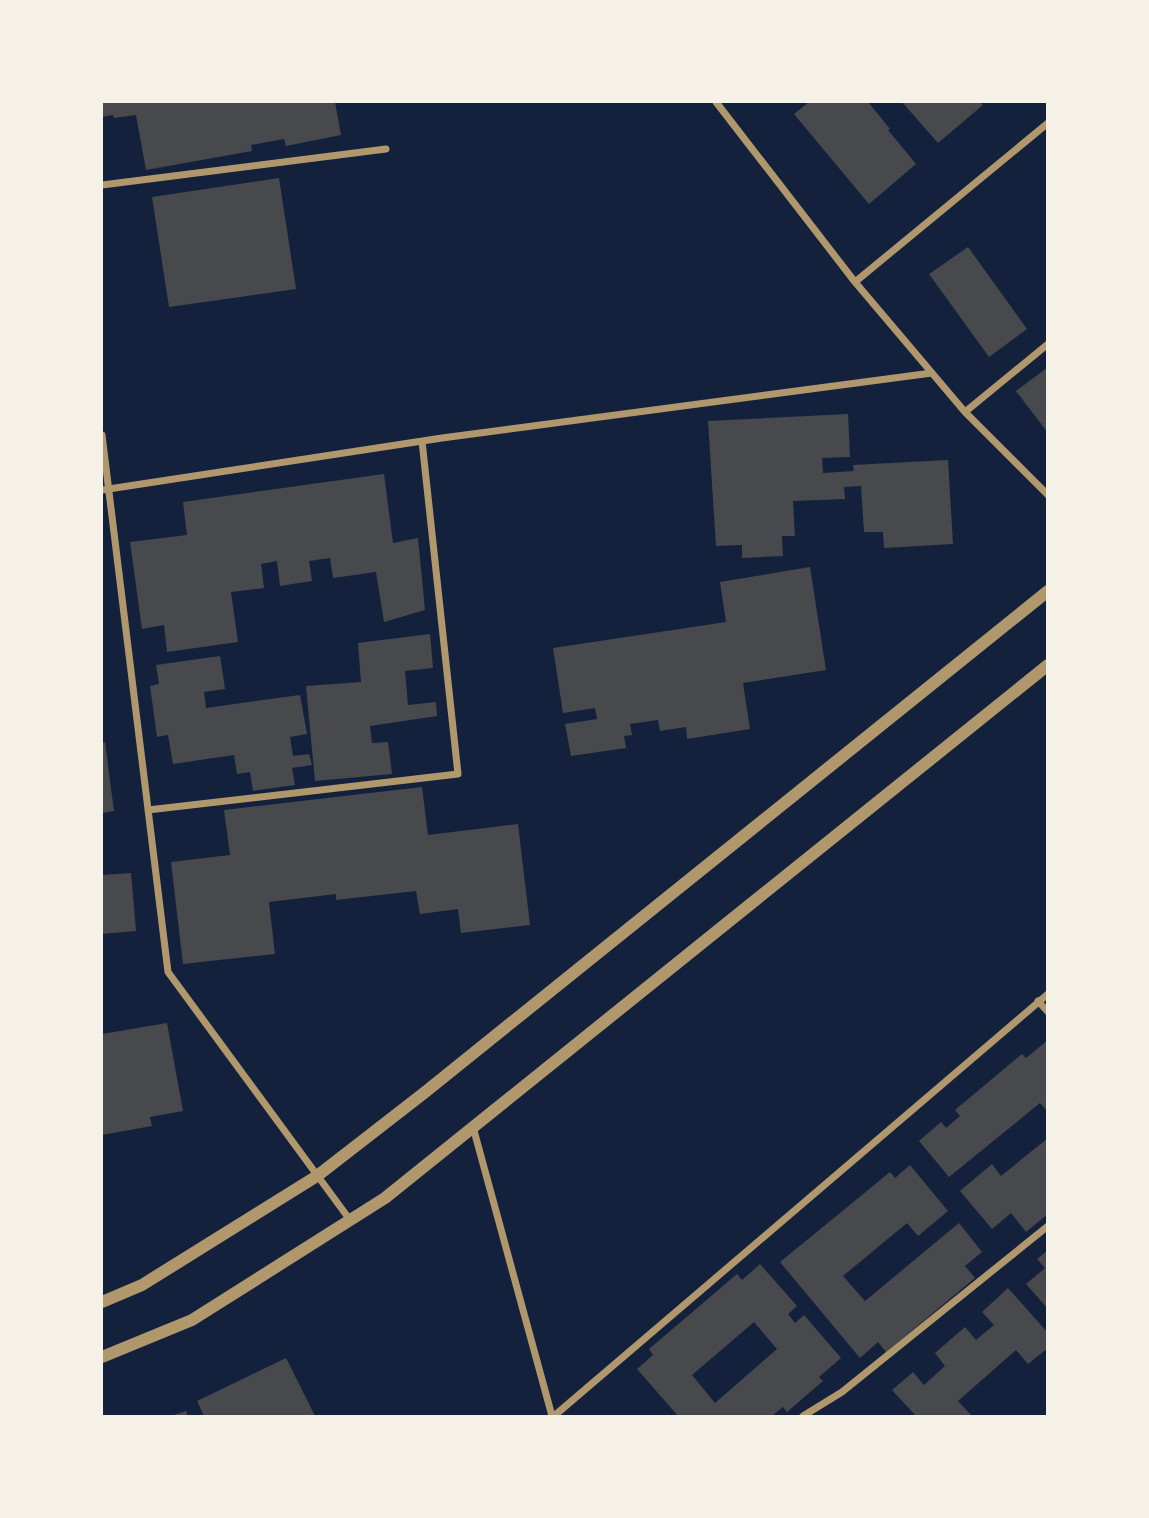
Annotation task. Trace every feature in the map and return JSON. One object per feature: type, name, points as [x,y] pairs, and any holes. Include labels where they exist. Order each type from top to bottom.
[{"type":"street","points":[[716,102],[855,282],[965,412],[1048,495]]},
{"type":"street","points":[[855,282],[1048,123]]},
{"type":"street","points":[[102,185],[386,149]]},
{"type":"street","points":[[965,412],[1048,344]]},
{"type":"street","points":[[105,489],[422,441],[932,373]]},
{"type":"street","points":[[102,435],[105,489],[168,972],[350,1220]]},
{"type":"street","points":[[148,810],[458,774],[422,441]]},
{"type":"street","points":[[102,1302],[142,1285],[317,1176],[1048,591]]},
{"type":"street","points":[[102,1357],[192,1320],[385,1198],[1048,665]]},
{"type":"street","points":[[473,1127],[553,1416],[1048,994]]},
{"type":"street","points":[[1038,1001],[1048,1012]]},
{"type":"street","points":[[803,1416],[842,1392],[1048,1226]]},
{"type":"building","points":[[102,102],[335,102],[341,135],[286,146],[284,139],[251,145],[252,151],[146,170],[136,115],[102,117]]},
{"type":"building","points":[[809,102],[872,102],[869,103],[916,164],[869,204],[794,114]]},
{"type":"building","points":[[902,102],[980,102],[983,105],[938,143]]},
{"type":"building","points":[[279,178],[296,289],[169,307],[152,197]]},
{"type":"building","points":[[968,247],[1027,329],[989,357],[929,274]]},
{"type":"building","points":[[1048,367],[1048,433],[1016,391]]},
{"type":"building","points":[[848,414],[850,457],[822,458],[823,473],[854,471],[853,465],[948,460],[953,544],[884,548],[883,532],[864,532],[861,486],[844,487],[845,499],[793,501],[795,536],[782,536],[783,556],[742,558],[742,545],[716,546],[708,421]]},
{"type":"building","points":[[384,474],[393,543],[418,538],[425,610],[384,622],[376,572],[333,578],[330,558],[309,561],[312,581],[280,586],[277,561],[261,564],[264,588],[231,592],[238,642],[167,652],[164,625],[142,629],[130,542],[187,535],[183,502]]},
{"type":"building","points":[[810,567],[826,670],[743,683],[750,729],[687,739],[686,727],[660,731],[658,720],[630,724],[632,735],[624,736],[626,748],[571,756],[565,724],[597,719],[595,708],[563,713],[553,648],[726,622],[720,582]]},
{"type":"building","points":[[430,634],[433,668],[405,671],[408,705],[436,702],[437,716],[370,726],[372,743],[388,742],[392,774],[315,781],[306,686],[361,682],[358,643]]},
{"type":"building","points":[[220,656],[225,689],[204,692],[206,708],[300,695],[307,734],[290,737],[293,756],[309,754],[312,765],[292,768],[295,785],[253,791],[250,772],[237,774],[234,755],[173,764],[168,735],[157,737],[150,686],[159,684],[156,665]]},
{"type":"building","points":[[105,742],[114,811],[102,813],[102,743]]},
{"type":"building","points":[[422,787],[428,835],[518,824],[530,925],[461,933],[458,909],[420,914],[416,891],[336,900],[336,894],[269,902],[275,954],[183,964],[171,862],[230,855],[224,810]]},
{"type":"building","points":[[131,873],[136,931],[102,934],[102,875]]},
{"type":"building","points":[[167,1023],[183,1111],[150,1117],[152,1126],[102,1135],[102,1034]]},
{"type":"building","points":[[1048,1040],[1048,1112],[1040,1103],[949,1177],[919,1141],[941,1122],[946,1128],[960,1116],[955,1110],[1022,1054],[1026,1058]]},
{"type":"building","points":[[1048,1138],[1048,1214],[1026,1232],[1011,1213],[992,1229],[960,1191],[992,1164],[1001,1176]]},
{"type":"building","points":[[910,1165],[948,1211],[918,1236],[907,1223],[843,1276],[865,1301],[959,1223],[982,1252],[965,1266],[975,1278],[886,1352],[878,1342],[860,1358],[780,1262],[890,1172],[895,1178]]},
{"type":"building","points":[[1048,1250],[1048,1309],[1026,1284],[1045,1268],[1037,1259]]},
{"type":"building","points":[[760,1264],[797,1306],[788,1314],[795,1323],[804,1315],[841,1358],[819,1377],[823,1381],[787,1412],[783,1407],[772,1416],[678,1416],[637,1369],[653,1355],[649,1349],[737,1274],[742,1280]],"holes":[[[754,1322],[777,1349],[715,1403],[692,1375]]]},
{"type":"building","points":[[1008,1288],[1048,1333],[1048,1348],[1028,1364],[1016,1350],[958,1401],[971,1415],[916,1416],[892,1390],[913,1372],[924,1385],[945,1366],[935,1353],[965,1327],[976,1340],[994,1325],[982,1312]]},
{"type":"building","points":[[286,1358],[315,1416],[204,1416],[197,1401]]},
{"type":"building","points":[[186,1411],[188,1416],[171,1416]]}]
